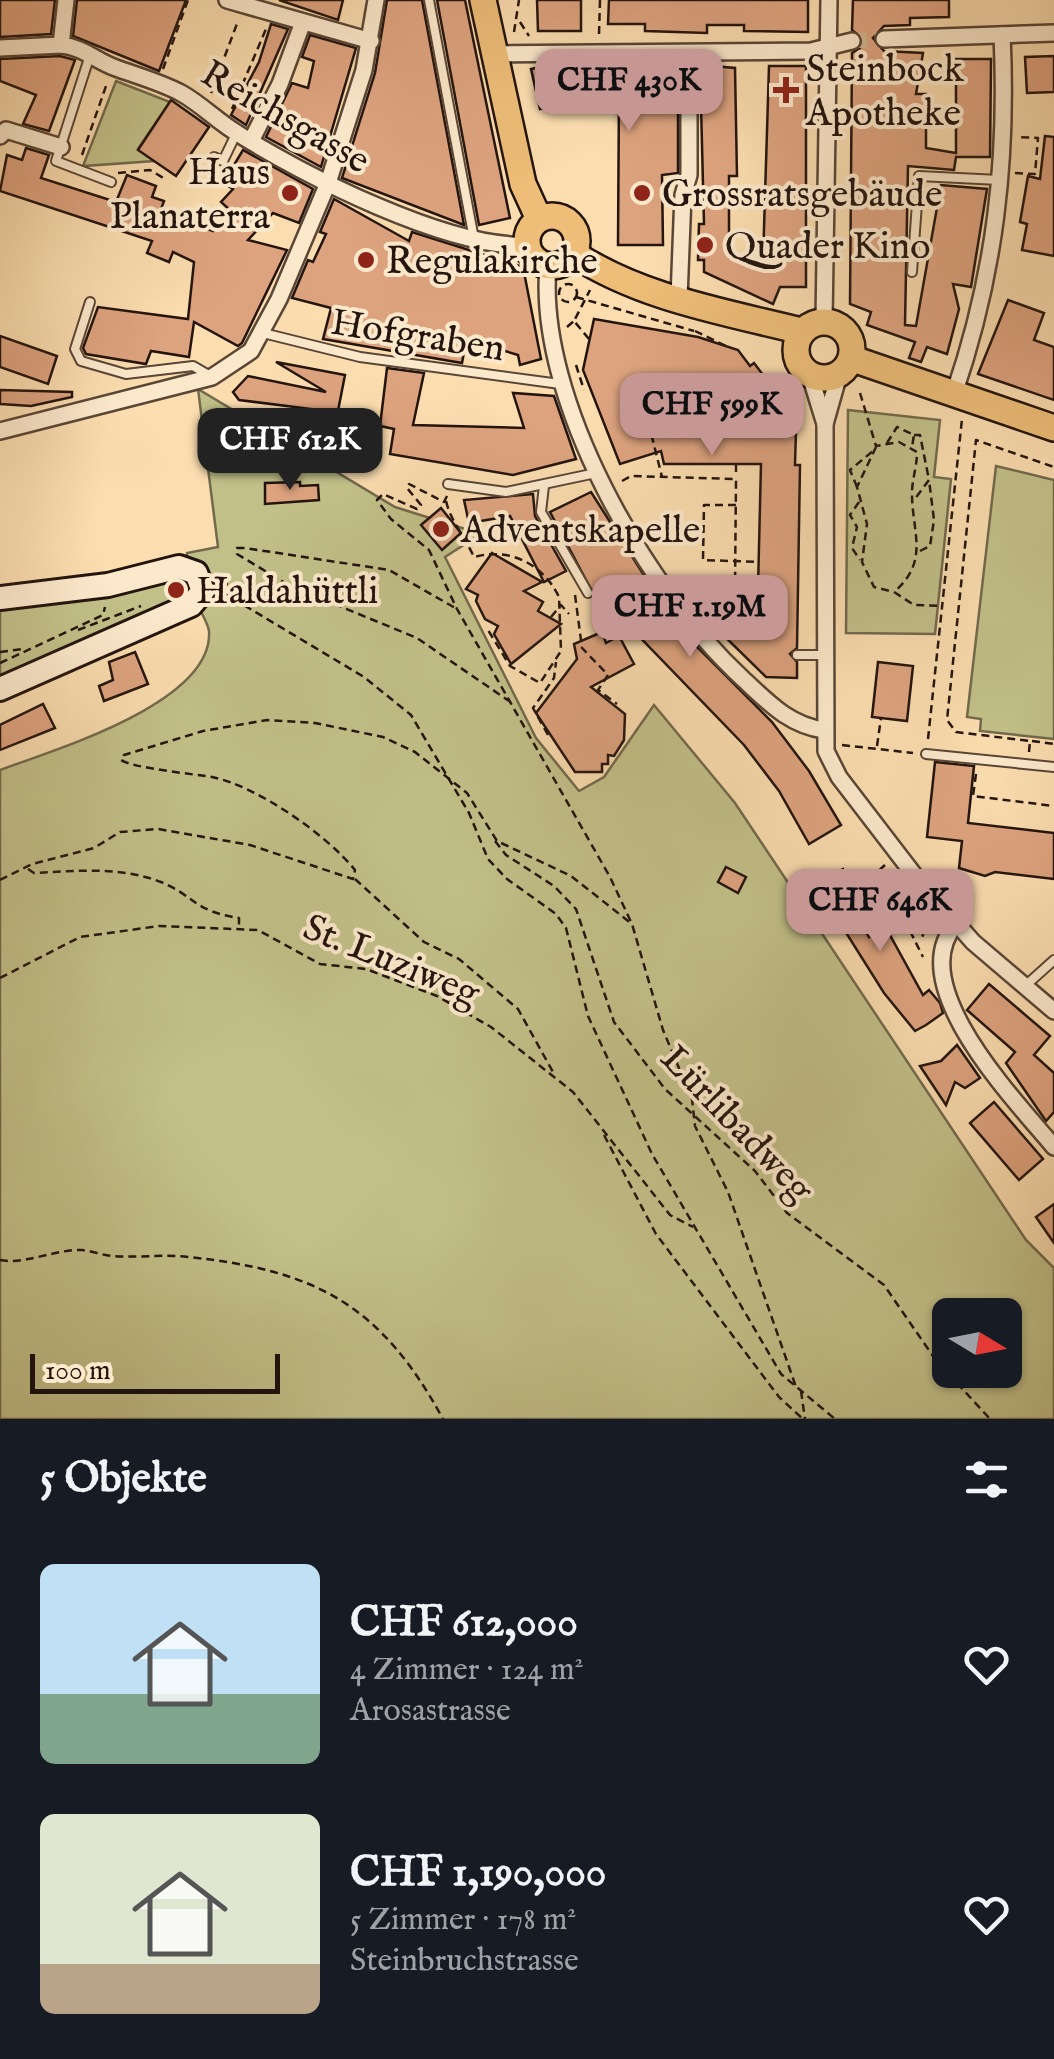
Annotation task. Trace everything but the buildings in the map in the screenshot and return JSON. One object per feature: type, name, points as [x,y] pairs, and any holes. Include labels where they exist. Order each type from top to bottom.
[{"type":"main road","points":[[483,0],[503,46],[522,184],[539,219]]},
{"type":"main road","points":[[553,216],[567,220],[576,233],[574,254],[562,264],[548,266],[534,259],[526,244],[530,228],[539,219],[553,216]]},
{"type":"main road","points":[[574,254],[600,271],[679,298],[714,320],[808,345],[845,368],[958,405],[1054,428]]},
{"type":"main road","points":[[808,345],[843,334],[845,368]]},
{"type":"main road","points":[[0,598],[87,589],[179,568],[196,573],[206,584],[191,605],[80,650],[0,689]]},
{"type":"street","points":[[61,45],[66,0]]},
{"type":"street","points":[[0,431],[212,377],[251,352],[263,334],[328,182],[371,41],[376,0]]},
{"type":"street","points":[[828,0],[808,345],[826,424],[826,751],[839,776],[956,924],[1054,1012]]},
{"type":"street","points":[[251,6],[371,41]]},
{"type":"street","points":[[251,142],[280,84],[304,22]]},
{"type":"street","points":[[884,39],[932,43],[1054,33]]},
{"type":"street","points":[[958,405],[983,301],[1003,176],[1002,35]]},
{"type":"street","points":[[503,46],[689,54],[828,47],[852,41]]},
{"type":"street","name":"Reichsgasse","points":[[0,48],[61,45],[84,51],[177,91],[251,142],[328,182],[474,240],[526,244]]},
{"type":"street","points":[[679,298],[683,195],[688,175],[689,54]]},
{"type":"street","points":[[2,127],[61,147]]},
{"type":"street","points":[[548,266],[548,315],[565,385],[597,473],[657,580],[707,644],[783,715],[797,724],[824,730]]},
{"type":"street","points":[[826,424],[845,368]]},
{"type":"street","points":[[956,924],[946,935],[939,970],[951,1008],[1054,1148]]},
{"type":"lane","points":[[429,0],[474,240]]},
{"type":"lane","points":[[84,51],[56,161],[111,182]]},
{"type":"lane","points":[[214,158],[223,161],[230,129]]},
{"type":"lane","points":[[912,272],[919,176],[1003,176]]},
{"type":"lane","points":[[90,302],[74,349],[81,362],[133,374],[193,366],[212,377]]},
{"type":"lane","name":"Hofgraben","points":[[263,334],[360,358],[565,385]]},
{"type":"lane","points":[[448,484],[492,493],[597,473]]},
{"type":"lane","points":[[544,486],[541,512],[586,597]]},
{"type":"lane","points":[[797,655],[824,656]]},
{"type":"lane","points":[[926,754],[1054,767]]},
{"type":"lane","points":[[1024,987],[1054,960]]},
{"type":"path","points":[[161,75],[188,0]]},
{"type":"path","points":[[519,0],[519,20],[534,46]]},
{"type":"path","points":[[599,46],[600,0]]},
{"type":"path","points":[[208,99],[251,6]]},
{"type":"path","points":[[230,129],[256,57],[251,6]]},
{"type":"path","points":[[503,46],[519,20]]},
{"type":"path","points":[[78,169],[111,76]]},
{"type":"path","points":[[93,81],[106,86]]},
{"type":"path","points":[[1003,176],[1035,174],[1038,138],[1005,137]]},
{"type":"path","points":[[111,182],[120,172],[150,170],[165,179]]},
{"type":"path","points":[[589,338],[574,320],[592,284]]},
{"type":"path","points":[[576,298],[694,331],[728,347]]},
{"type":"path","points":[[694,331],[714,320]]},
{"type":"path","points":[[857,487],[875,448],[860,392]]},
{"type":"path","points":[[642,398],[662,477]]},
{"type":"path","points":[[842,745],[926,754],[958,405]]},
{"type":"path","points":[[886,444],[897,426],[920,434],[934,520],[930,546],[920,552]]},
{"type":"path","points":[[912,447],[914,435]]},
{"type":"path","points":[[1054,467],[976,440],[948,720],[956,732],[1054,744]]},
{"type":"path","points":[[862,562],[867,524],[850,470],[875,448],[900,442],[917,452],[912,501],[920,552],[917,565],[894,592]]},
{"type":"path","points":[[735,588],[736,464]]},
{"type":"path","points":[[622,480],[736,479]]},
{"type":"path","points":[[912,501],[929,480]]},
{"type":"path","points":[[445,500],[409,484],[407,488],[420,504],[417,508],[382,494],[376,500],[390,520],[429,550],[458,610],[582,826],[632,924],[663,1030],[692,1100],[693,1118],[733,1206],[796,1387]]},
{"type":"path","points":[[448,484],[442,487],[448,497],[445,500],[449,517],[464,534],[474,557],[492,552],[522,558],[552,584],[568,614]]},
{"type":"path","points":[[860,501],[850,516],[857,527],[852,548],[874,587],[894,592],[914,605],[942,606]]},
{"type":"path","points":[[736,505],[704,505],[703,560],[759,562]]},
{"type":"path","points":[[458,610],[389,570],[236,550],[308,594],[417,638],[463,665],[510,702]]},
{"type":"path","points":[[206,584],[306,599],[308,594]]},
{"type":"path","points":[[206,584],[394,698],[417,723],[452,781],[492,864],[549,908],[566,928],[588,1016],[652,1154],[781,1374],[835,1419]]},
{"type":"path","points":[[586,597],[575,595],[582,648],[608,675],[598,690],[617,704]]},
{"type":"path","points":[[77,628],[103,615],[105,605]]},
{"type":"path","points":[[0,663],[133,605],[144,611]]},
{"type":"path","points":[[551,617],[561,605]]},
{"type":"path","points":[[488,630],[510,666],[540,683],[562,643],[561,605]]},
{"type":"path","points":[[77,628],[80,638]]},
{"type":"path","points":[[0,652],[51,648]]},
{"type":"path","points":[[548,735],[532,708],[554,678],[555,661]]},
{"type":"path","points":[[877,748],[881,718]]},
{"type":"path","points":[[354,878],[355,870],[333,845],[258,797],[223,780],[126,764],[121,758],[203,731],[281,720],[383,736],[415,752],[452,781]]},
{"type":"path","points":[[1028,764],[1030,741]]},
{"type":"path","points":[[976,767],[973,796],[1054,806]]},
{"type":"path","name":"Lürlibadweg","points":[[452,781],[475,801],[506,855],[554,886],[576,908],[620,1034],[693,1118],[755,1171],[786,1213],[884,1284],[935,1359],[990,1419]]},
{"type":"path","points":[[0,880],[94,848],[120,832],[158,829],[250,845],[354,878],[424,942],[458,958],[518,1009],[554,1074]]},
{"type":"path","points":[[492,836],[572,876],[632,924]]},
{"type":"path","points":[[888,862],[876,872],[923,957]]},
{"type":"path","points":[[28,868],[34,873],[110,870],[141,875],[170,886],[203,910],[239,918],[242,924],[237,929]]},
{"type":"path","name":"St. Luziweg","points":[[0,978],[80,937],[159,926],[263,932],[320,964],[366,969],[436,996],[492,1027],[554,1074],[670,1215],[694,1227]]},
{"type":"path","points":[[910,930],[924,936]]},
{"type":"path","points":[[599,1126],[656,1234],[780,1397],[804,1419]]},
{"type":"path","points":[[0,1260],[84,1250],[109,1256],[184,1256],[260,1268],[344,1301],[394,1342],[443,1419]]},
{"type":"path","points":[[801,1390],[804,1419]]},
{"type":"shaded area","points":[[116,81],[170,102],[138,149],[155,161],[83,166]]},
{"type":"shaded area","points":[[198,389],[395,507],[481,534],[445,557],[536,738],[579,791],[604,777],[654,705],[735,803],[1026,1240],[1054,1268],[1054,1419],[0,1419],[0,770],[91,736],[159,701],[186,680],[204,657],[209,631],[197,603],[0,689],[0,598],[185,568],[187,553],[218,547]]},
{"type":"shaded area","points":[[848,410],[940,420],[934,477],[951,479],[935,634],[846,633]]},
{"type":"shaded area","points":[[996,466],[1054,480],[1054,739],[980,731],[981,719],[967,717]]},
{"type":"tunnel","points":[[852,41],[884,39]]},
{"type":"place","name":"Steinbock Apotheke","points":[[786,90]]},
{"type":"place","name":"Haus Planaterra","points":[[290,193]]},
{"type":"place","name":"Grossratsgebäude","points":[[642,193]]},
{"type":"place","name":"Quader Kino","points":[[705,245]]},
{"type":"place","name":"Regulakirche","points":[[366,260]]},
{"type":"place","name":"Adventskapelle","points":[[441,529]]},
{"type":"place","name":"Haldahüttli","points":[[176,590]]}]
